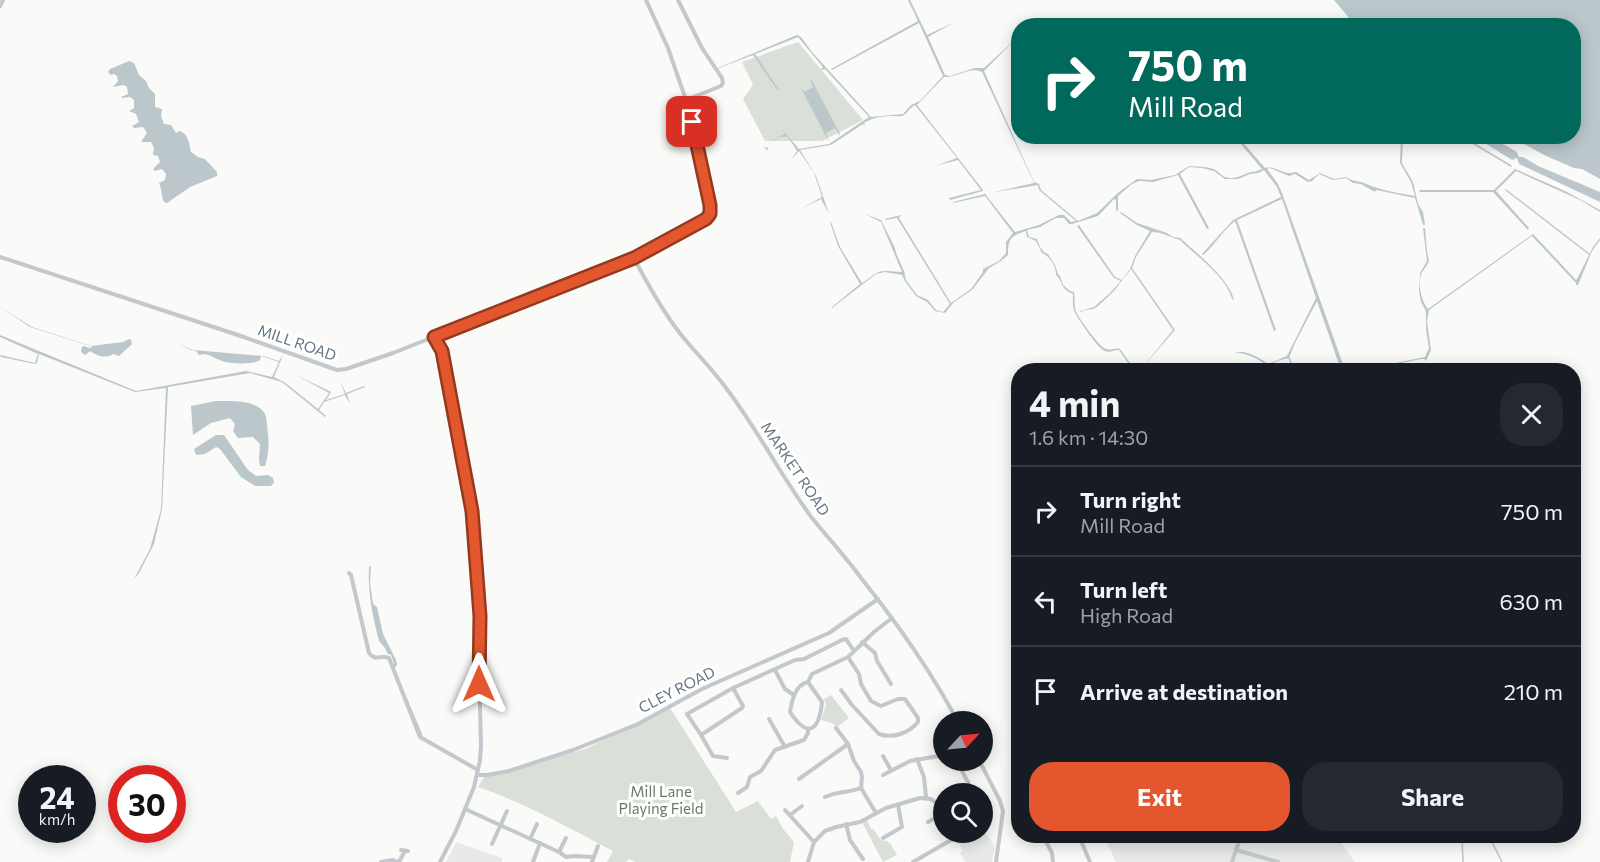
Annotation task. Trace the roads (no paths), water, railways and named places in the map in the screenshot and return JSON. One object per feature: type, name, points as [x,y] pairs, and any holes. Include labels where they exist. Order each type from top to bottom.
[{"type":"street","points":[[0,6],[3,0]]},
{"type":"street","points":[[646,0],[668,48],[686,100],[721,86],[723,83],[678,0]]},
{"type":"street","name":"MILL ROAD","points":[[0,257],[337,370],[346,369],[634,258],[699,224],[710,214],[710,205],[686,100]]},
{"type":"street","name":"MARKET ROAD","points":[[634,258],[646,282],[681,335],[728,390],[762,439],[795,495],[913,647],[951,711]]},
{"type":"street","points":[[434,337],[442,351],[467,478],[472,511],[480,616],[478,773],[453,839],[440,862]]},
{"type":"street","points":[[349,573],[369,653],[372,657],[386,656],[388,658],[420,737],[478,773]]},
{"type":"street","name":"CLEY ROAD","points":[[478,773],[495,774],[521,768],[638,724],[702,689],[830,633],[878,599]]},
{"type":"street","points":[[808,730],[790,712],[794,696],[800,685],[808,682],[812,674],[848,657],[862,642],[892,618]]},
{"type":"street","points":[[713,756],[687,714],[733,688],[795,660],[804,659],[844,639],[852,648]]},
{"type":"street","points":[[862,642],[875,653],[891,684]]},
{"type":"street","points":[[841,690],[879,735],[897,735],[912,728],[918,722],[918,718],[905,699],[898,699],[881,706],[872,701],[848,657]]},
{"type":"street","points":[[879,664],[883,660]]},
{"type":"street","points":[[775,670],[785,689],[794,696]]},
{"type":"street","points":[[808,682],[822,702],[817,725],[808,730]]},
{"type":"street","points":[[700,735],[742,708],[733,688]]},
{"type":"street","points":[[769,719],[785,747]]},
{"type":"street","points":[[836,728],[848,744],[862,777],[861,788],[876,813]]},
{"type":"street","points":[[746,795],[740,791],[747,787],[750,777],[760,771],[775,750],[804,740],[808,730]]},
{"type":"street","points":[[799,779],[848,744]]},
{"type":"street","points":[[708,759],[713,756],[727,758]]},
{"type":"street","points":[[883,756],[891,770]]},
{"type":"street","points":[[883,775],[903,763],[933,757]]},
{"type":"street","points":[[916,759],[924,777],[926,797]]},
{"type":"street","points":[[985,771],[1000,801],[1003,814],[996,862]]},
{"type":"street","points":[[825,797],[861,788]]},
{"type":"street","points":[[808,862],[814,842],[825,831],[860,822],[876,813],[926,797],[933,800]]},
{"type":"street","points":[[883,838],[902,827],[898,805]]},
{"type":"street","points":[[790,815],[802,806]]},
{"type":"street","points":[[465,809],[559,852],[567,860],[593,860],[598,846]]},
{"type":"street","points":[[785,810],[814,842]]},
{"type":"street","points":[[492,844],[507,811]]},
{"type":"street","points":[[928,822],[933,819]]},
{"type":"street","points":[[530,839],[537,824]]},
{"type":"street","points":[[846,824],[850,840],[863,859]]},
{"type":"street","points":[[559,852],[566,838]]},
{"type":"street","points":[[533,862],[540,843]]},
{"type":"street","points":[[913,862],[944,843]]},
{"type":"street","points":[[1047,843],[1052,853],[1053,862]]},
{"type":"street","points":[[1081,843],[1090,862]]},
{"type":"street","points":[[1232,862],[1238,843]]},
{"type":"street","points":[[381,862],[393,860],[398,862],[405,850]]},
{"type":"street","points":[[1236,850],[1278,862]]},
{"type":"waterway","points":[[1474,144],[1511,166]]},
{"type":"waterway","points":[[1506,190],[1589,254]]},
{"type":"waterway","points":[[1289,358],[1291,363]]},
{"type":"waterway","points":[[1462,843],[1463,862]]},
{"type":"waterway","points":[[1492,843],[1502,862]]},
{"type":"park label","name":"Mill Lane Playing Field","points":[[661,800]]}]
